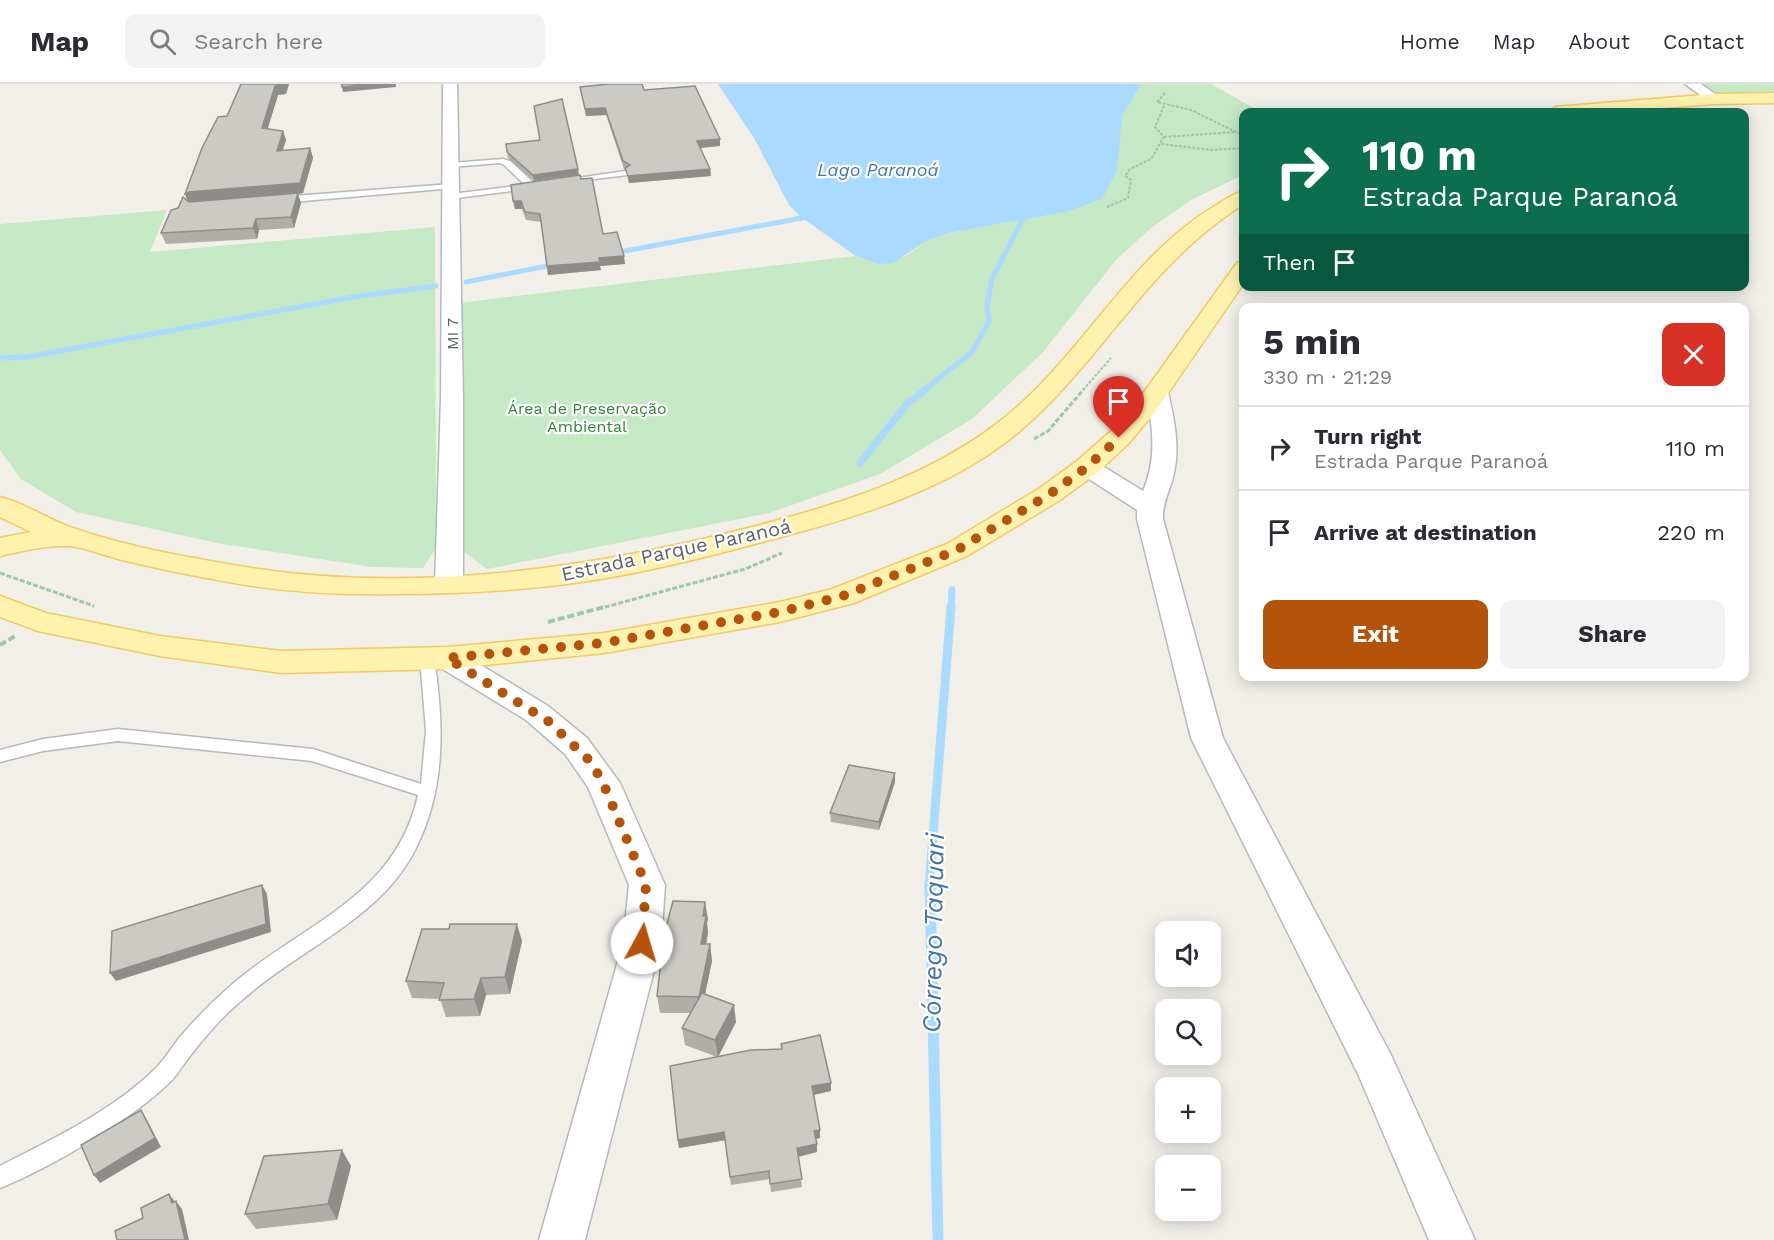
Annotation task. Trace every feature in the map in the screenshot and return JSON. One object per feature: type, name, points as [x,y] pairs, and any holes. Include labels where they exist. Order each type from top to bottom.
[{"type":"main road","points":[[1663,108],[1716,106],[1774,98]]},
{"type":"main road","points":[[1716,106],[1745,108]]},
{"type":"main road","points":[[1749,108],[1774,110]]},
{"type":"main road","name":"Estrada Parque Paranoá","points":[[0,505],[75,538],[132,554],[272,580],[320,584],[449,584],[553,577],[604,568],[816,520],[923,479],[999,433],[1035,404],[1089,347],[1137,283],[1169,250],[1224,206],[1239,198]]},
{"type":"main road","points":[[0,606],[38,621],[229,657],[281,662],[437,658],[603,643],[780,612],[843,596],[957,550],[1050,494],[1087,467],[1119,438],[1157,392],[1239,274]]},
{"type":"main road","points":[[0,547],[39,539],[75,538]]},
{"type":"street","name":"MI 7","points":[[449,584],[450,84]]},
{"type":"street","points":[[1692,84],[1716,106]]},
{"type":"street","points":[[1157,392],[1166,446],[1162,474],[1149,506],[1150,519],[1207,738],[1376,1068],[1452,1240]]},
{"type":"street","points":[[1087,467],[1149,506]]},
{"type":"street","points":[[437,658],[537,713],[591,762],[603,783],[646,885],[642,943],[562,1240]]},
{"type":"lane","points":[[451,165],[500,161],[507,163],[531,186]]},
{"type":"lane","points":[[556,182],[625,173]]},
{"type":"lane","points":[[274,200],[451,192],[544,184]]},
{"type":"lane","points":[[0,1177],[61,1146],[127,1103],[165,1073],[218,1010],[247,984],[351,909],[375,888],[406,851],[415,832],[433,773],[437,658]]},
{"type":"lane","points":[[0,756],[43,745],[118,735],[313,755],[427,792]]},
{"type":"path","points":[[1165,93],[1157,102],[1164,106],[1191,110],[1239,134]]},
{"type":"path","points":[[1164,106],[1155,127],[1164,137]]},
{"type":"path","points":[[1164,137],[1234,132]]},
{"type":"path","points":[[1107,207],[1128,198],[1131,180],[1125,176],[1130,169],[1151,159],[1153,151],[1161,144],[1164,137]]},
{"type":"path","points":[[1161,144],[1212,150],[1239,148]]},
{"type":"path","points":[[1028,442],[1048,431],[1104,368],[1117,348]]},
{"type":"path","points":[[542,624],[745,569],[788,551]]},
{"type":"path","points":[[0,573],[97,607]]},
{"type":"green space","name":"Área de Preservação Ambiental","points":[[1141,84],[1211,84],[1254,108],[1239,108],[1239,177],[1191,200],[1151,228],[1116,260],[1043,352],[972,419],[880,474],[769,513],[487,569],[450,542],[457,303],[856,256],[877,264],[906,256],[926,241],[949,233],[1066,212],[1117,171],[1121,116]]},
{"type":"green space","points":[[1699,84],[1774,84],[1774,94],[1717,96]]},
{"type":"green space","points":[[167,210],[150,252],[435,227],[436,548],[423,568],[372,567],[217,543],[76,512],[21,479],[0,450],[0,224]]},
{"type":"water","name":"Lago Paranoá","points":[[718,84],[1141,84],[1122,116],[1117,171],[1102,199],[1066,212],[949,233],[926,241],[893,263],[877,264],[856,256],[801,217],[789,205],[754,138]]},
{"type":"building","points":[[241,84],[284,84],[275,86],[262,128],[283,131],[277,151],[310,148],[300,183],[185,194],[202,148],[218,117],[227,116]]},
{"type":"building","points":[[342,84],[371,84],[342,87]]},
{"type":"building","points":[[642,84],[644,90],[695,86],[720,139],[697,141],[710,169],[628,176],[625,168],[630,165],[623,161],[605,108],[585,109],[580,87]]},
{"type":"building","points":[[562,99],[578,169],[533,175],[507,152],[506,144],[540,140],[534,106]]},
{"type":"building","points":[[580,175],[581,179],[592,178],[603,234],[617,232],[624,256],[599,258],[600,262],[547,266],[540,214],[525,212],[521,201],[513,201],[511,185]]},
{"type":"building","points":[[298,193],[291,217],[256,219],[253,228],[161,233],[171,210],[178,208],[183,197],[189,202]]},
{"type":"building","points":[[849,765],[895,773],[879,822],[830,813]]},
{"type":"building","points":[[262,885],[266,924],[110,973],[112,931]]},
{"type":"building","points":[[673,901],[705,902],[703,916],[706,916],[701,944],[710,944],[699,997],[657,996],[664,935]]},
{"type":"building","points":[[450,924],[517,924],[505,977],[481,978],[474,999],[439,1000],[444,983],[406,981],[422,929],[449,929]]},
{"type":"building","points":[[702,993],[734,1005],[715,1040],[682,1028]]},
{"type":"building","points":[[820,1035],[831,1083],[812,1086],[820,1130],[814,1131],[817,1144],[797,1148],[802,1179],[770,1184],[769,1171],[730,1177],[724,1132],[678,1140],[670,1066],[751,1050],[782,1049],[781,1044]]},
{"type":"building","points":[[141,1110],[155,1138],[94,1175],[81,1145]]},
{"type":"building","points":[[342,1150],[328,1204],[245,1214],[264,1156]]},
{"type":"building","points":[[169,1194],[172,1203],[176,1201],[185,1240],[117,1240],[115,1231],[143,1218],[141,1208]]},
{"type":"waterway","name":"Córrego Taquari","points":[[1020,211],[1024,219]]},
{"type":"waterway","points":[[794,219],[811,216]]},
{"type":"waterway","points":[[614,253],[802,218]]},
{"type":"waterway","name":"Córrego Taquari","points":[[924,390],[972,352],[989,322],[987,306],[992,279],[1023,218]]},
{"type":"waterway","points":[[466,282],[557,264]]},
{"type":"waterway","points":[[0,358],[27,357],[353,297],[436,286]]},
{"type":"waterway","name":"Córrego Taquari","points":[[860,463],[907,404],[926,389]]},
{"type":"waterway","name":"Córrego Taquari","points":[[951,609],[952,590]]},
{"type":"waterway","name":"Córrego Taquari","points":[[929,887],[951,607]]},
{"type":"waterway","name":"Córrego Taquari","points":[[930,885],[938,1240]]},
{"type":"route","points":[[642,943],[646,885],[641,867],[603,783],[591,762],[560,730],[537,713],[447,658],[603,643],[780,612],[843,596],[957,550],[1050,494],[1087,467],[1119,438]]}]
